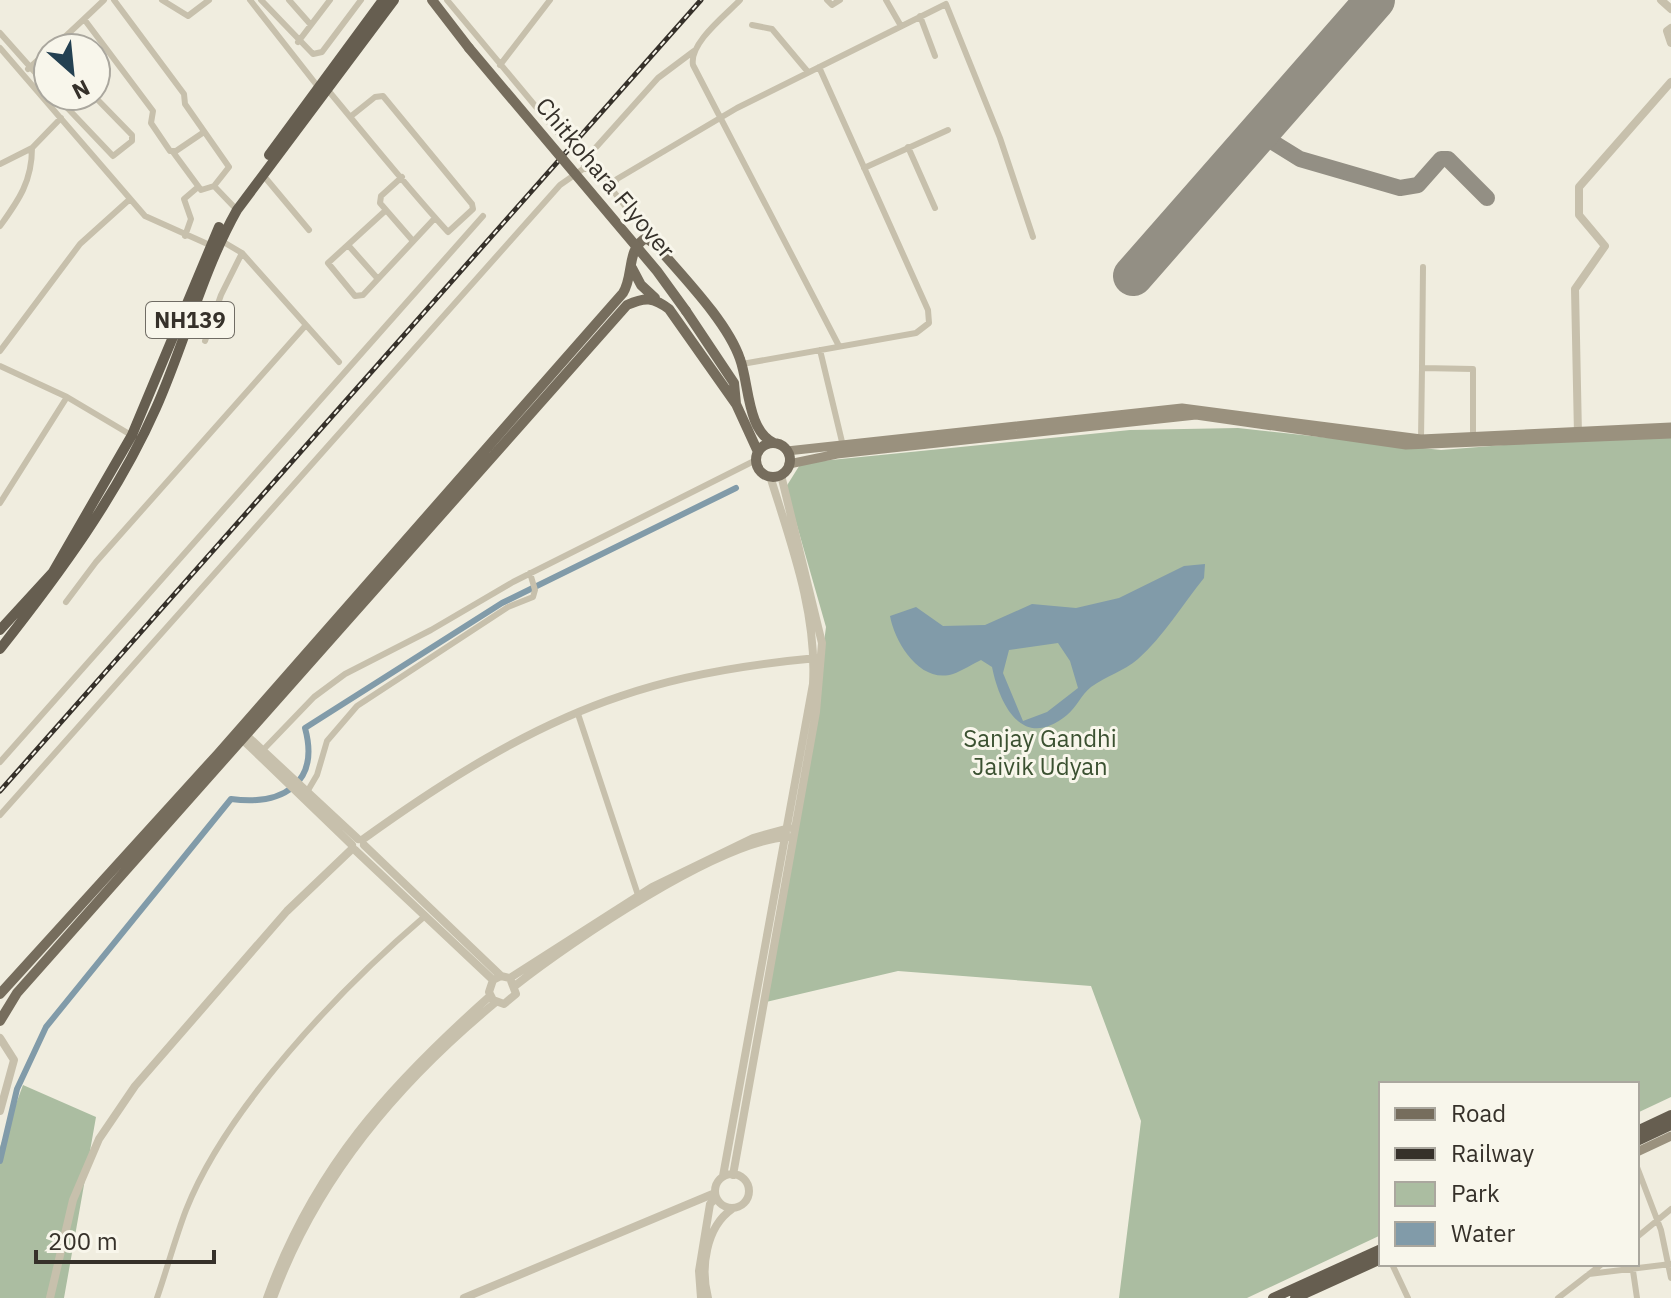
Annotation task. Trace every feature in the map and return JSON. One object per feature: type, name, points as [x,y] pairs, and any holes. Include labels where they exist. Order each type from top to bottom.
[{"type":"highway","name":"NH139","points":[[234,208],[263,175],[383,0]]},
{"type":"highway","name":"NH139","points":[[0,649],[6,631],[62,572],[136,438],[177,359],[215,244],[234,208],[394,0]]},
{"type":"highway","points":[[1639,1127],[1671,1112]]},
{"type":"highway","points":[[1639,1140],[1671,1125]]},
{"type":"highway","points":[[1273,1298],[1379,1250]]},
{"type":"highway","points":[[1301,1297],[1379,1260]]},
{"type":"main road","name":"Chitkohara Flyover","points":[[432,0],[657,271],[739,388]]},
{"type":"main road","points":[[0,1021],[17,993],[623,293],[637,244],[646,238],[651,240],[724,329],[742,364],[736,404]]},
{"type":"main road","points":[[632,268],[641,285],[669,309],[697,344],[736,404],[761,472],[776,476],[789,464],[837,454],[1196,415],[1396,444],[1656,432],[1671,434]]},
{"type":"main road","points":[[0,994],[241,734],[608,322],[627,305],[642,298],[655,298]]},
{"type":"main road","points":[[739,388],[764,435],[787,451],[1182,408],[1421,439],[1578,435]]},
{"type":"main road","points":[[1656,432],[1671,427]]},
{"type":"main road","points":[[757,456],[774,443]]},
{"type":"main road","points":[[787,451],[789,464]]},
{"type":"main road","points":[[1639,1151],[1671,1136]]},
{"type":"street","points":[[69,32],[104,0]]},
{"type":"street","points":[[84,18],[153,111],[151,123],[198,187],[205,190],[214,186],[229,167],[185,104],[184,94],[114,0]]},
{"type":"street","points":[[162,0],[188,16],[209,0]]},
{"type":"street","points":[[250,0],[323,90],[350,117],[435,218],[452,232],[473,209],[472,204],[383,96],[375,97],[350,117]]},
{"type":"street","points":[[261,0],[307,51],[319,54],[361,0]]},
{"type":"street","points":[[289,0],[311,25]]},
{"type":"street","points":[[298,42],[330,0]]},
{"type":"street","points":[[447,0],[557,132]]},
{"type":"street","points":[[500,65],[550,0]]},
{"type":"street","points":[[0,815],[560,185],[583,169],[590,154],[658,78],[694,51],[740,0]]},
{"type":"street","points":[[827,0],[832,5],[840,0]]},
{"type":"street","points":[[886,0],[901,26]]},
{"type":"street","points":[[926,0],[930,10]]},
{"type":"street","points":[[1661,0],[1671,9]]},
{"type":"street","points":[[612,188],[617,179],[720,118],[943,4],[949,8],[1000,138],[1033,237]]},
{"type":"street","points":[[920,16],[935,56]]},
{"type":"street","points":[[752,25],[772,29],[808,72]]},
{"type":"street","points":[[1671,28],[1667,31],[1671,43]]},
{"type":"street","points":[[0,33],[30,67],[22,74]]},
{"type":"street","points":[[0,48],[130,199],[155,223],[185,236],[242,253],[339,362]]},
{"type":"street","points":[[694,51],[693,65],[839,346]]},
{"type":"street","points":[[742,364],[916,333],[929,323],[928,310],[819,67]]},
{"type":"street","points":[[1578,435],[1575,289],[1605,246],[1579,215],[1579,187],[1671,82]]},
{"type":"street","points":[[71,112],[113,156],[132,141],[132,135],[110,112]]},
{"type":"street","points":[[0,164],[32,148],[61,118]]},
{"type":"street","points":[[864,168],[948,130]]},
{"type":"street","points":[[173,152],[204,132]]},
{"type":"street","points":[[908,147],[935,208]]},
{"type":"street","points":[[0,226],[30,176],[32,148]]},
{"type":"street","points":[[583,169],[596,169],[651,240]]},
{"type":"street","points":[[263,175],[309,230]]},
{"type":"street","points":[[402,177],[381,196],[380,203],[413,241]]},
{"type":"street","points":[[214,186],[234,208]]},
{"type":"street","points":[[185,236],[191,219],[184,199],[198,187]]},
{"type":"street","points":[[0,351],[80,244],[130,199]]},
{"type":"street","points":[[385,211],[329,260],[328,266],[355,296],[363,295],[435,218]]},
{"type":"street","points":[[0,762],[483,216]]},
{"type":"street","points":[[348,245],[378,279]]},
{"type":"street","points":[[205,341],[221,295],[242,253]]},
{"type":"street","points":[[1421,439],[1423,267]]},
{"type":"street","points":[[66,602],[96,562],[306,325]]},
{"type":"street","points":[[820,350],[843,446]]},
{"type":"street","points":[[0,366],[67,397],[136,438]]},
{"type":"street","points":[[1422,368],[1473,369],[1473,437]]},
{"type":"street","points":[[0,503],[67,397]]},
{"type":"street","points":[[263,750],[332,683],[530,573],[757,456]]},
{"type":"street","points":[[728,1176],[818,658],[818,645],[776,476]]},
{"type":"street","points":[[304,791],[317,775],[327,741],[362,702],[426,664],[508,607],[531,598],[534,587],[530,573]]},
{"type":"street","points":[[791,660],[818,645]]},
{"type":"street","points":[[50,1298],[73,1200],[99,1139],[135,1086],[287,911],[357,844],[470,768],[578,714],[669,681],[818,658]]},
{"type":"street","points":[[791,660],[817,671]]},
{"type":"street","points":[[578,714],[638,895]]},
{"type":"street","points":[[241,734],[263,750],[290,779]]},
{"type":"street","points":[[241,734],[505,980],[511,1001],[493,999],[420,1059],[354,1134],[293,1236],[267,1298]]},
{"type":"street","points":[[273,1298],[321,1199],[364,1133],[425,1065],[493,999],[505,980],[638,895],[739,844],[790,832]]},
{"type":"street","points":[[505,980],[548,960],[643,900],[750,846],[790,832]]},
{"type":"street","points":[[357,844],[424,917],[505,980]]},
{"type":"street","points":[[157,1298],[187,1208],[242,1110],[367,966],[424,917]]},
{"type":"street","points":[[0,1038],[14,1060],[0,1111]]},
{"type":"street","points":[[1639,1172],[1658,1220],[1671,1278]]},
{"type":"street","points":[[701,1298],[699,1271],[710,1204],[717,1182],[728,1176],[745,1179],[750,1191],[745,1204],[718,1218],[712,1229],[705,1272],[708,1298]]},
{"type":"street","points":[[715,1196],[722,1206],[732,1209]]},
{"type":"street","points":[[464,1298],[715,1196]]},
{"type":"street","points":[[1639,1235],[1671,1209]]},
{"type":"street","points":[[1589,1274],[1670,1264]]},
{"type":"street","points":[[1393,1266],[1408,1298]]},
{"type":"street","points":[[1558,1298],[1599,1266]]},
{"type":"street","points":[[1632,1267],[1637,1298]]},
{"type":"green space","name":"Sanjay Gandhi Jaivik Udyan","points":[[1238,428],[1441,450],[1671,432],[1671,1097],[1639,1112],[1639,1082],[1379,1082],[1379,1236],[1247,1298],[1119,1298],[1141,1121],[1091,986],[898,971],[766,1002],[809,758],[826,627],[786,487],[801,463],[1130,430]]},
{"type":"green space","points":[[23,1085],[96,1117],[64,1298],[0,1298],[0,1147]]},
{"type":"water","points":[[1205,564],[1204,578],[1156,641],[1133,663],[1091,687],[1067,715],[1051,725],[1038,728],[1026,726],[1016,719],[1001,696],[992,667],[981,660],[953,674],[930,673],[920,667],[903,649],[890,616],[916,607],[943,626],[985,625],[1032,604],[1076,608],[1119,598],[1184,566]],"holes":[[[1058,643],[1070,661],[1078,688],[1047,712],[1023,721],[1003,673],[1009,650]]]},
{"type":"waterway","points":[[0,1161],[17,1089],[46,1027],[231,799],[267,799],[293,787],[307,763],[305,728],[502,603],[736,488]]},
{"type":"taxiway","points":[[1264,124],[1266,138],[1300,159],[1400,188],[1418,185],[1441,159],[1448,159],[1487,198]]},
{"type":"runway","points":[[1133,276],[1375,0]]},
{"type":"railway","points":[[0,791],[701,0]]}]
